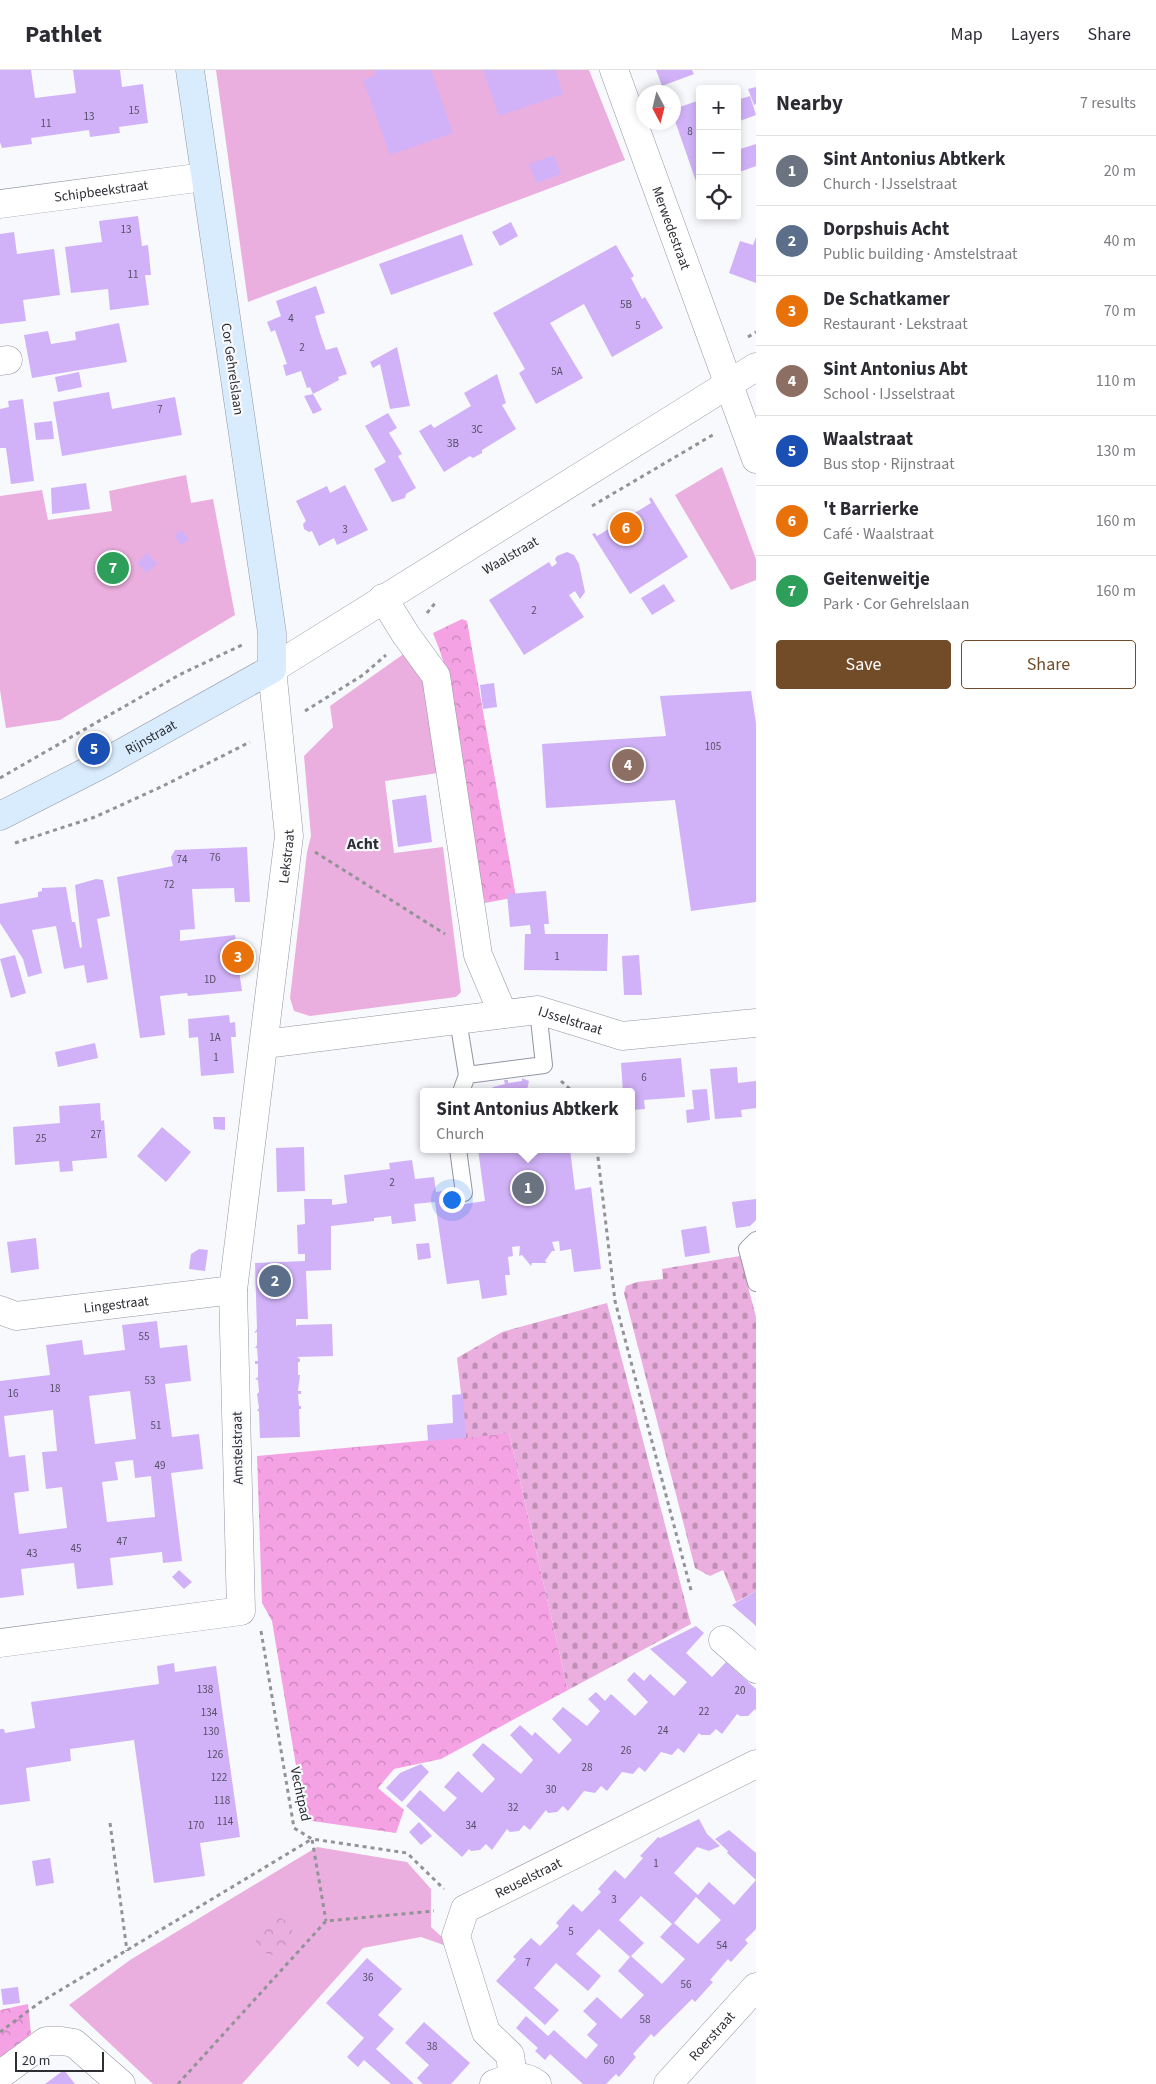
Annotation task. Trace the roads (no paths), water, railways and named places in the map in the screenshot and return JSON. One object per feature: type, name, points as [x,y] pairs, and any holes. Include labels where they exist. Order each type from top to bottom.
[{"type":"street","name":"Cor Gehrelslaan","points":[[190,70],[204,177],[272,633],[272,668]]},
{"type":"street","name":"Merwedestraat","points":[[614,70],[756,459]]},
{"type":"street","name":"Schipbeekstraat","points":[[0,204],[204,177]]},
{"type":"street","name":"Waalstraat","points":[[272,668],[756,367]]},
{"type":"street","points":[[383,598],[406,635],[436,676],[478,955],[503,1014]]},
{"type":"street","name":"Lekstraat","points":[[265,1044],[289,836],[272,668]]},
{"type":"street","name":"Rijnstraat","points":[[0,816],[104,764],[272,668]]},
{"type":"street","name":"IJsselstraat","points":[[265,1044],[538,1010],[622,1036],[756,1023]]},
{"type":"street","name":"Amstelstraat","points":[[0,1643],[241,1611],[233,1290],[265,1044]]},
{"type":"street","name":"Lingestraat","points":[[0,1310],[16,1316],[233,1290]]},
{"type":"street","points":[[723,1640],[756,1670]]},
{"type":"street","name":"Reuselstraat","points":[[515,2082],[510,2056],[486,2032],[456,1936],[465,1909],[756,1764]]},
{"type":"street","name":"Roerstraat","points":[[668,2084],[756,1987]]},
{"type":"street","points":[[0,2075],[46,2041],[62,2040],[74,2042],[121,2084]]},
{"type":"lane","points":[[467,1075],[544,1065],[538,1010]]},
{"type":"lane","points":[[458,1020],[467,1075],[462,1088]]},
{"type":"lane","points":[[459,1153],[464,1193]]},
{"type":"lane","points":[[756,1240],[747,1249],[756,1283]]},
{"type":"place","name":"'t Barrierke","points":[[626,528]]},
{"type":"place","name":"Geitenweitje","points":[[113,568]]},
{"type":"place","name":"Waalstraat","points":[[94,749]]},
{"type":"place","name":"Sint Antonius Abt","points":[[628,765]]},
{"type":"place","name":"De Schatkamer","points":[[238,957]]},
{"type":"place","name":"Sint Antonius Abtkerk","points":[[528,1188]]},
{"type":"place","name":"Dorpshuis Acht","points":[[275,1281]]},
{"type":"district","name":"Acht","points":[[363,843]]}]
